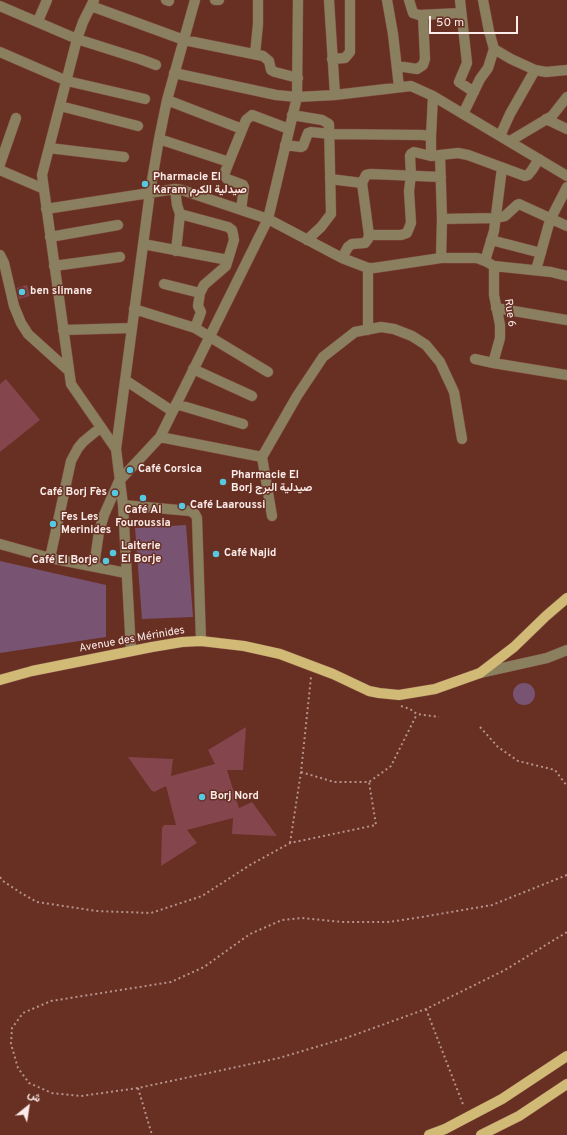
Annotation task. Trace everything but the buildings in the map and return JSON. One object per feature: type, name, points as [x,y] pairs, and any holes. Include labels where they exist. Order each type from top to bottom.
[{"type":"main road","name":"Avenue des Mérinides","points":[[0,680],[32,671],[131,651],[169,644],[201,641],[225,643],[262,650],[291,658],[312,666],[369,691],[399,695],[435,689],[480,673],[514,647],[567,598]]},
{"type":"main road","points":[[429,1135],[445,1129],[502,1099],[567,1056]]},
{"type":"main road","points":[[481,1135],[519,1116],[567,1084]]},
{"type":"street","points":[[38,21],[47,0]]},
{"type":"street","points":[[131,651],[123,505],[116,449],[150,192],[159,140],[167,100],[195,0]]},
{"type":"street","points":[[255,54],[258,24],[258,0]]},
{"type":"street","points":[[94,566],[99,532],[119,480],[160,437],[268,219],[297,97],[298,0]]},
{"type":"street","points":[[328,0],[335,95]]},
{"type":"street","points":[[332,59],[345,58],[350,52],[350,0]]},
{"type":"street","points":[[387,0],[393,34],[399,87]]},
{"type":"street","points":[[409,0],[413,13],[419,15],[461,13]]},
{"type":"street","points":[[460,0],[467,63],[458,82],[474,92]]},
{"type":"street","points":[[463,114],[480,78],[488,68],[494,49],[483,0]]},
{"type":"street","points":[[116,449],[71,384],[42,175],[77,39],[92,3],[184,40],[255,54],[266,58],[269,61],[271,70],[298,78]]},
{"type":"street","points":[[0,6],[77,39],[140,58],[156,65]]},
{"type":"street","points":[[397,66],[417,69],[423,65],[425,59],[423,15]]},
{"type":"street","points":[[494,49],[535,70],[546,72],[567,70]]},
{"type":"street","points":[[0,52],[67,81],[145,99]]},
{"type":"street","points":[[500,136],[510,114],[535,70]]},
{"type":"street","points":[[174,73],[276,96],[297,97],[335,95],[411,86],[433,96],[567,176]]},
{"type":"street","points":[[433,96],[431,136],[441,177],[441,258]]},
{"type":"street","points":[[510,142],[552,116],[567,97]]},
{"type":"street","points":[[167,100],[242,128]]},
{"type":"street","points":[[60,106],[138,126]]},
{"type":"street","points":[[241,210],[244,187],[243,185],[227,179],[224,175],[246,120],[252,115],[289,129]]},
{"type":"street","points":[[292,115],[322,120],[329,124],[331,214],[321,227],[307,240]]},
{"type":"street","points":[[0,164],[16,118]]},
{"type":"street","points":[[546,119],[567,129]]},
{"type":"street","points":[[286,144],[301,147],[303,146],[308,133],[431,136]]},
{"type":"street","points":[[159,140],[229,162]]},
{"type":"street","points":[[49,148],[124,156]]},
{"type":"street","points":[[369,235],[402,235],[407,233],[411,223],[409,191],[411,175],[410,156],[414,152],[435,156],[458,154],[468,155],[525,176],[528,175],[539,159]]},
{"type":"street","points":[[485,261],[491,240],[502,168]]},
{"type":"street","points":[[0,170],[44,189]]},
{"type":"street","points":[[342,258],[348,247],[352,244],[367,242],[369,235],[362,183],[364,177],[368,175],[411,175],[441,177]]},
{"type":"street","points":[[330,179],[362,183]]},
{"type":"street","points":[[536,270],[551,218],[567,187]]},
{"type":"street","points":[[175,189],[180,214],[176,251]]},
{"type":"street","points":[[46,209],[175,189],[268,219],[342,258],[368,268],[441,258],[477,258],[494,266],[536,270],[567,276]]},
{"type":"street","points":[[442,219],[495,218],[505,216],[519,204],[567,226]]},
{"type":"street","points":[[180,214],[228,227],[232,230],[234,240],[228,260],[223,270],[204,284],[200,293],[198,306],[201,312],[195,328]]},
{"type":"street","points":[[50,237],[118,225]]},
{"type":"street","points":[[491,240],[541,253]]},
{"type":"street","points":[[144,244],[228,260]]},
{"type":"street","points":[[0,255],[4,263],[14,306],[20,323],[28,334],[69,371]]},
{"type":"street","points":[[54,266],[120,258]]},
{"type":"street","name":"Rue 6","points":[[493,363],[500,338],[500,325],[494,295],[494,266]]},
{"type":"street","points":[[368,268],[368,330]]},
{"type":"street","points":[[164,284],[200,293]]},
{"type":"street","points":[[496,308],[567,320]]},
{"type":"street","points":[[134,309],[195,328],[209,338],[268,372]]},
{"type":"street","points":[[272,516],[262,457],[296,396],[323,357],[355,332],[381,327],[394,329],[412,336],[426,345],[440,362],[454,392],[462,439]]},
{"type":"street","points":[[64,330],[132,328]]},
{"type":"street","points":[[475,359],[567,375]]},
{"type":"street","points":[[193,369],[252,396]]},
{"type":"street","points":[[124,380],[174,408],[243,424]]},
{"type":"street","points":[[50,558],[70,461],[83,442],[101,427]]},
{"type":"street","points":[[160,437],[262,457]]},
{"type":"street","points":[[123,505],[190,511],[195,514],[197,518],[201,641]]},
{"type":"street","points":[[0,544],[50,558],[126,573]]},
{"type":"street","points":[[480,673],[547,658],[567,650]]},
{"type":"path","points":[[290,843],[301,772],[312,666]]},
{"type":"path","points":[[301,772],[334,782],[369,782],[391,766],[417,714]]},
{"type":"path","points":[[480,727],[498,747],[518,761],[555,770],[567,786]]},
{"type":"path","points":[[0,877],[3,881],[20,893],[37,902],[96,911],[151,913],[202,896],[250,865],[290,843],[376,825],[369,782]]},
{"type":"path","points":[[567,875],[492,905],[416,918],[388,922],[343,922],[302,918],[282,920],[250,934],[204,967],[171,982],[51,1001],[23,1013],[12,1028],[12,1044],[18,1068],[29,1083],[52,1093],[81,1096],[138,1088],[279,1058],[346,1038],[426,1009],[505,970],[567,932]]},
{"type":"path","points":[[426,1009],[469,1117]]},
{"type":"path","points":[[138,1088],[152,1135]]},
{"type":"shaded area","points":[[186,525],[193,617],[142,619],[135,528]]},
{"type":"shaded area","points":[[0,561],[106,585],[106,637],[0,653]]},
{"type":"shaded area","points":[[524,683],[532,686],[535,694],[532,702],[524,705],[516,702],[513,694],[516,686]]},
{"type":"place","name":"Pharmacie El Karam صيدلية الكرم","points":[[145,184]]},
{"type":"place","name":"ben slimane","points":[[22,292]]},
{"type":"place","name":"Café Corsica","points":[[130,470]]},
{"type":"place","name":"Pharmacie El Borj صيدلية البرج","points":[[223,482]]},
{"type":"place","name":"Café Borj Fès","points":[[115,493]]},
{"type":"place","name":"Café Al Fouroussia","points":[[143,498]]},
{"type":"place","name":"Café Laaroussi","points":[[182,506]]},
{"type":"place","name":"Fes Les Merinides","points":[[53,524]]},
{"type":"place","name":"Laiterie El Borje","points":[[113,553]]},
{"type":"place","name":"Café Najid","points":[[216,554]]},
{"type":"place","name":"Café El Borje","points":[[106,561]]},
{"type":"place","name":"Borj Nord","points":[[202,797]]}]
